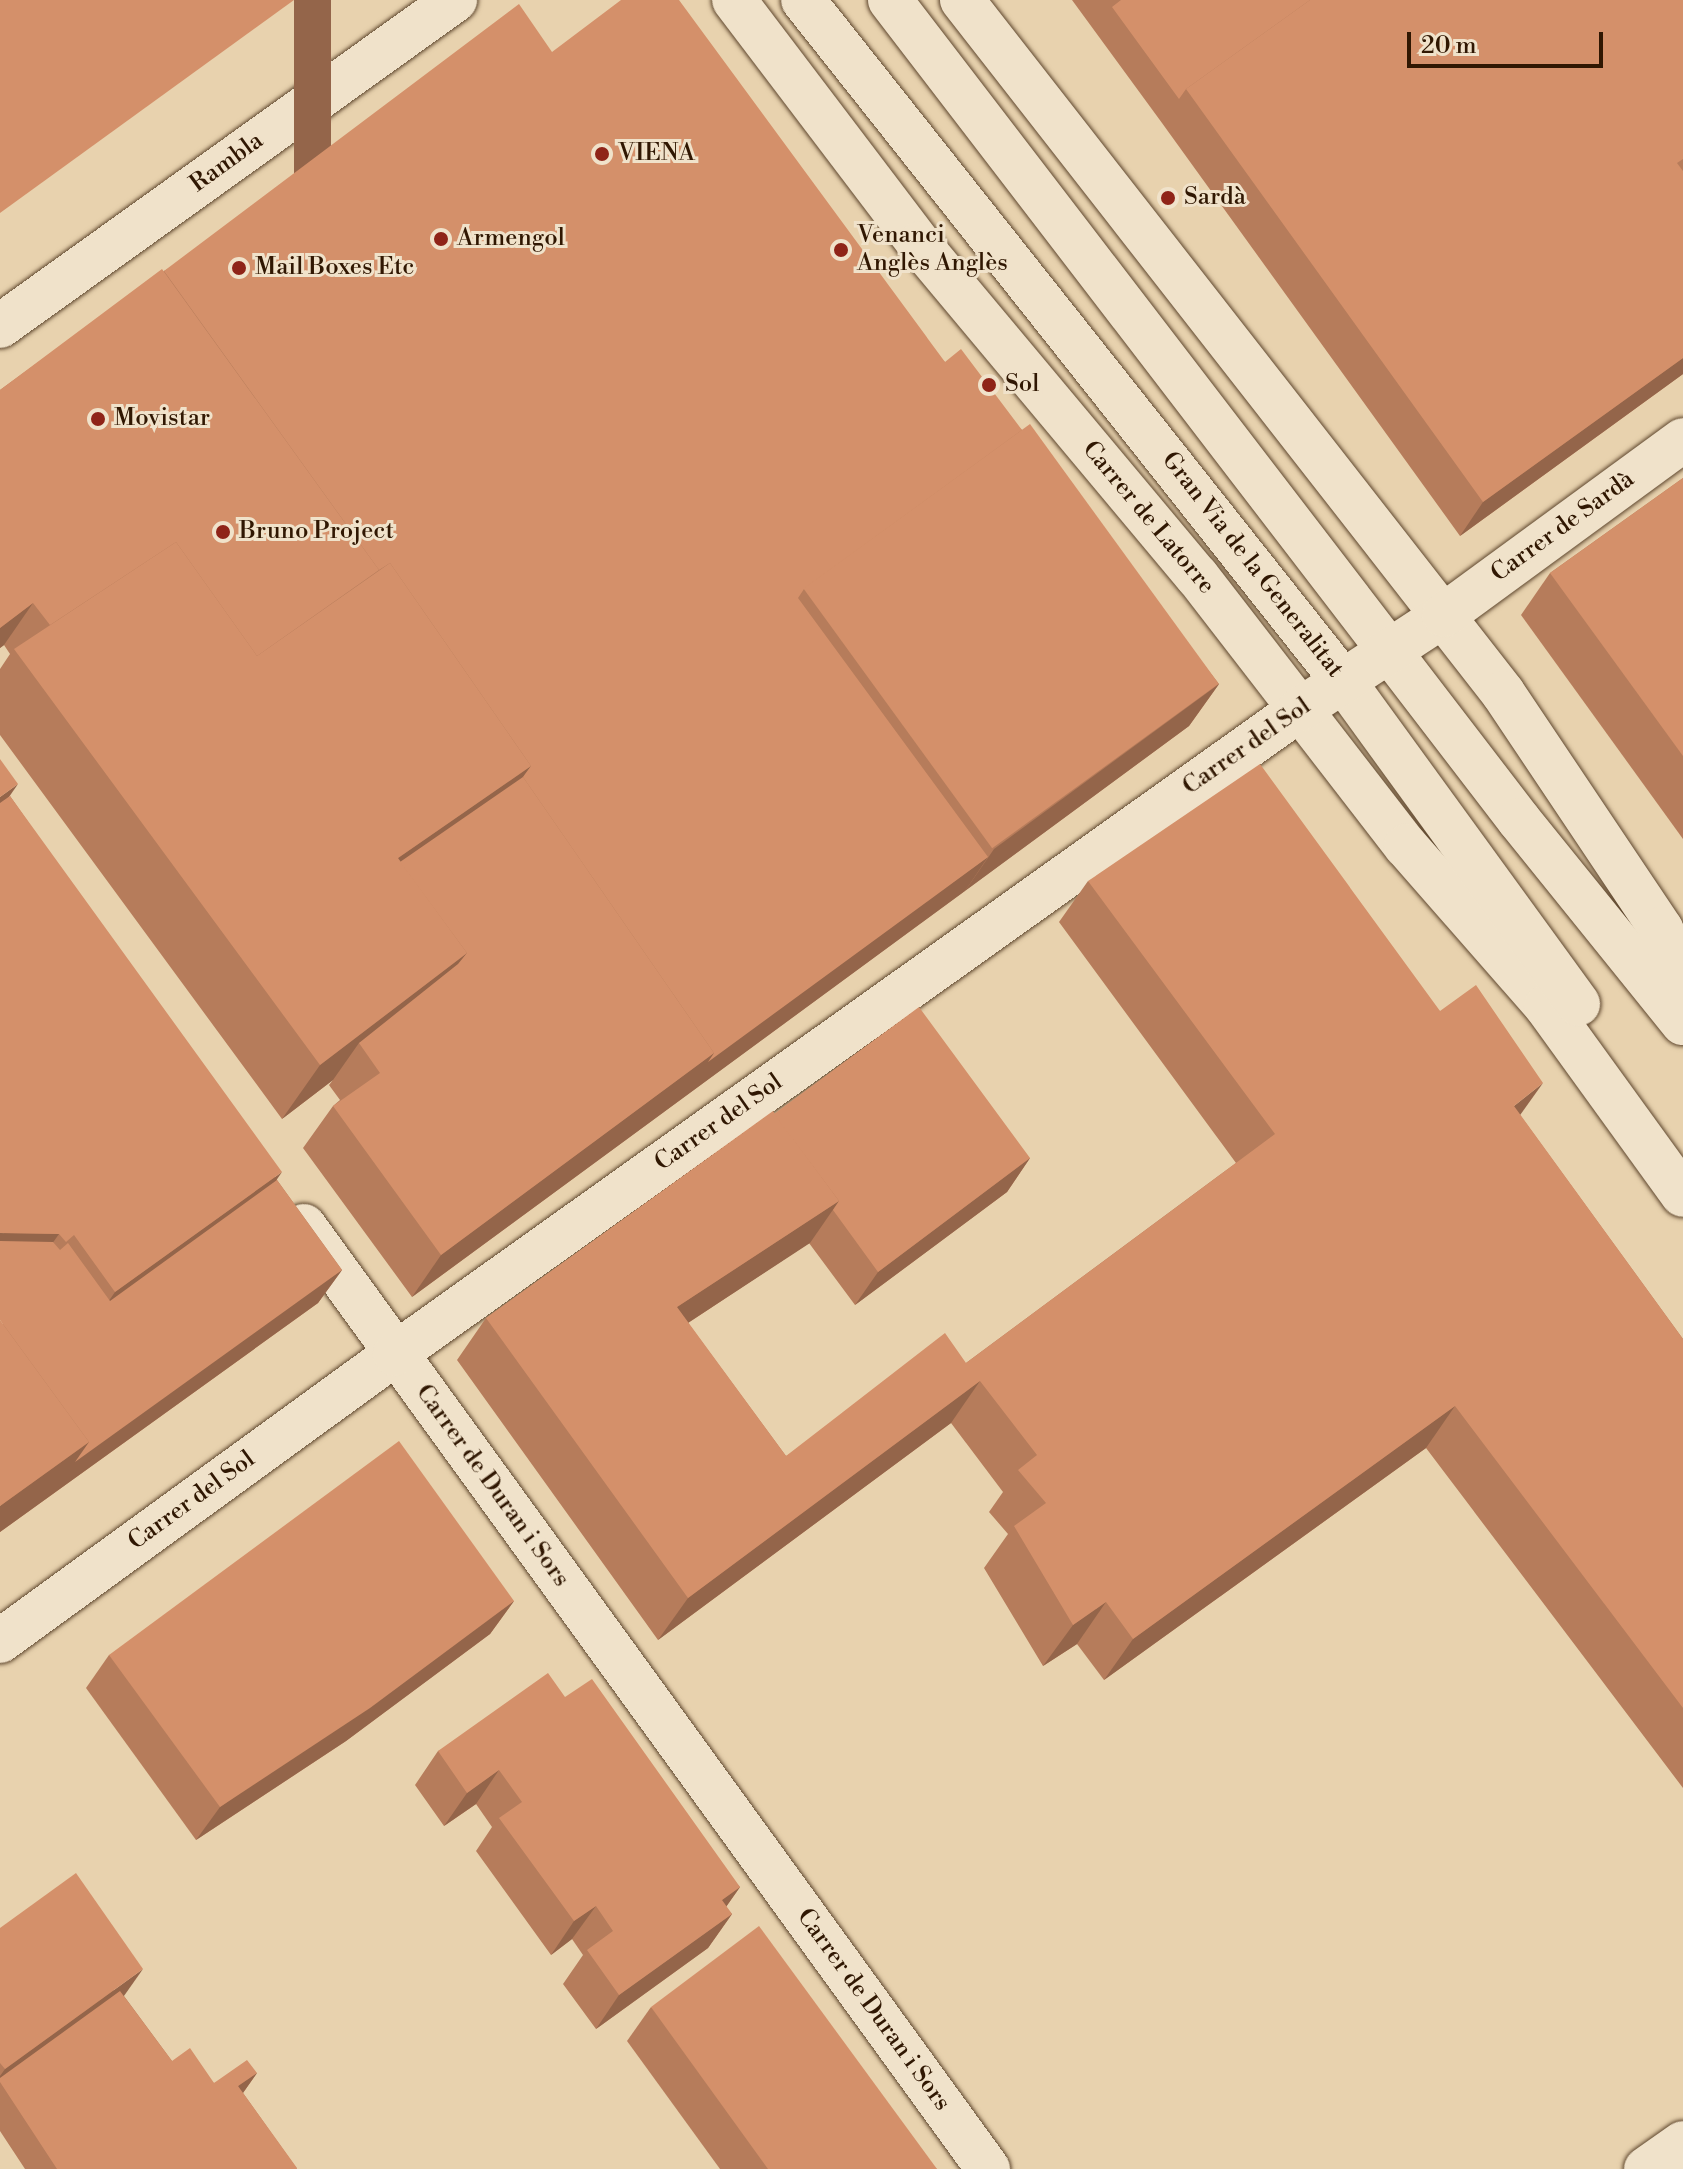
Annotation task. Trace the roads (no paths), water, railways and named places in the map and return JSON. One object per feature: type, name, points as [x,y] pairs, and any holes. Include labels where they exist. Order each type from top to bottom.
[{"type":"street","name":"Rambla","points":[[0,326],[455,0]]},
{"type":"street","name":"Carrer de Latorre","points":[[734,0],[919,244],[1197,576],[1406,846],[1566,1032]]},
{"type":"street","name":"Gran Via de la Generalitat","points":[[803,0],[1343,680],[1683,1144]]},
{"type":"street","points":[[890,0],[1519,820],[1683,1023]]},
{"type":"street","points":[[962,0],[1444,615],[1661,929],[1683,977]]},
{"type":"street","name":"Carrer de Sardà","points":[[1444,615],[1683,440]]},
{"type":"street","name":"Carrer del Sol","points":[[0,1641],[395,1354],[1299,710],[1444,615]]},
{"type":"street","points":[[1566,1032],[1629,1074]]},
{"type":"street","points":[[1566,1032],[1683,1195]]},
{"type":"street","name":"Carrer de Duran i Sors","points":[[276,1186],[988,2169]]},
{"type":"street","points":[[1646,2169],[1683,2143]]},
{"type":"place","name":"VIENA","points":[[602,154]]},
{"type":"place","name":"Sardà","points":[[1168,198]]},
{"type":"place","name":"Armengol","points":[[441,239]]},
{"type":"place","name":"Venanci Anglès Anglès","points":[[841,250]]},
{"type":"place","name":"Mail Boxes Etc","points":[[239,268]]},
{"type":"place","name":"Sol","points":[[989,385]]},
{"type":"place","name":"Movistar","points":[[98,419]]},
{"type":"place","name":"Bruno Project","points":[[223,532]]}]
